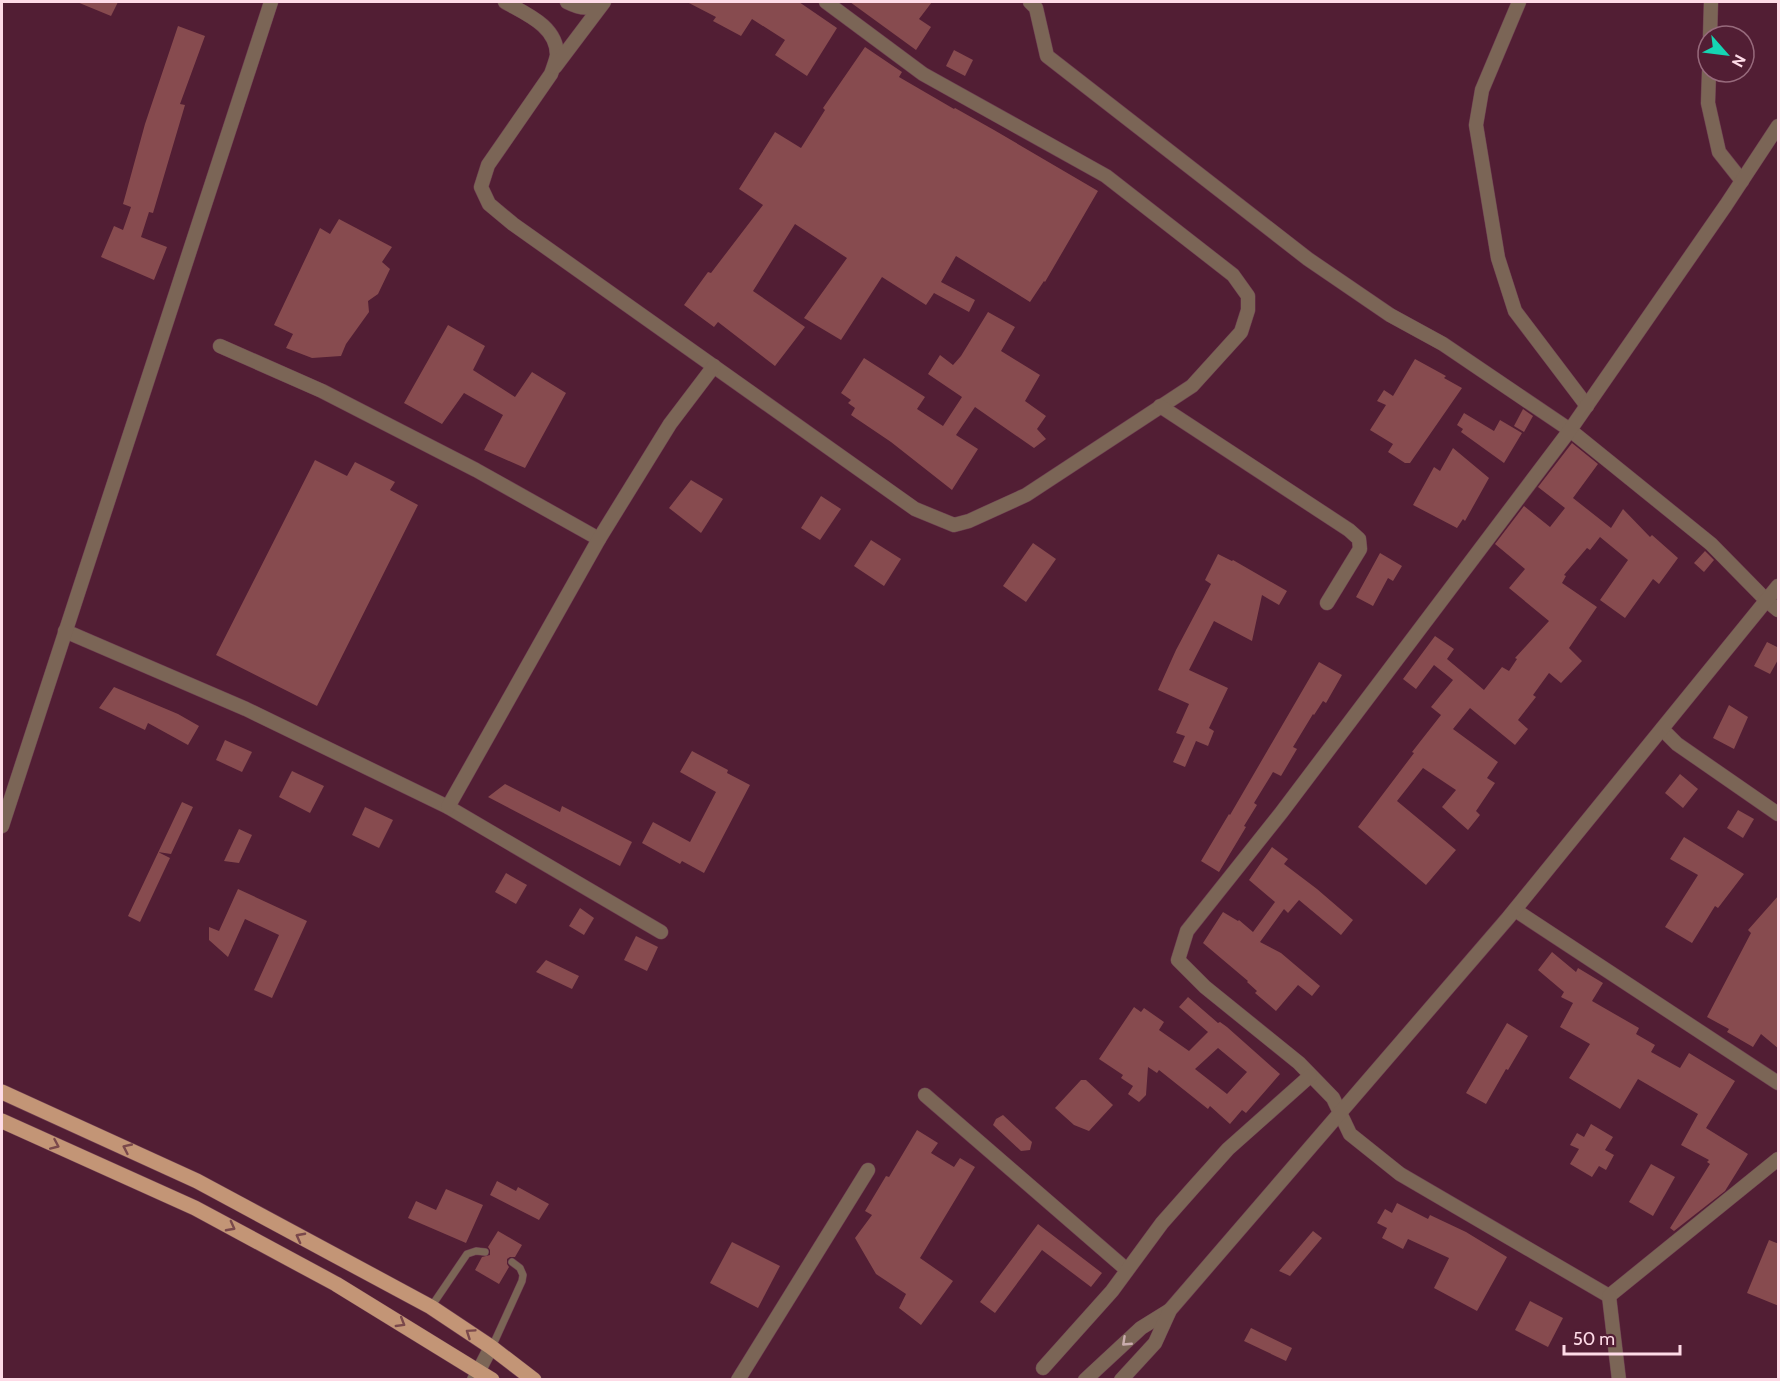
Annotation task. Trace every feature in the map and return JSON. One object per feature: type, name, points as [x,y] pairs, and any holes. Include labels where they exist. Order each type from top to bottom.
[{"type":"main road","points":[[2,1092],[197,1181],[431,1307],[491,1347],[534,1380]]},
{"type":"main road","points":[[2,1120],[195,1208],[336,1284],[476,1375],[492,1380]]},
{"type":"street","points":[[2,826],[271,2]]},
{"type":"street","points":[[505,2],[547,28],[554,41],[557,56],[551,74]]},
{"type":"street","points":[[567,2],[578,8],[592,8],[604,2]]},
{"type":"street","points":[[604,2],[488,165],[481,187],[489,204],[513,224],[915,509],[954,525],[969,521],[1026,495],[1192,386],[1241,332],[1248,310],[1248,296],[1233,275],[1106,176],[922,74],[826,2]]},
{"type":"street","points":[[1030,2],[1036,8],[1047,56],[1308,259],[1390,315],[1443,344],[1570,430],[1711,544],[1779,610]]},
{"type":"street","points":[[1519,2],[1482,90],[1476,125],[1498,258],[1515,311],[1587,406]]},
{"type":"street","points":[[1710,24],[1711,2]]},
{"type":"street","points":[[1709,84],[1708,103],[1719,152],[1742,181]]},
{"type":"street","points":[[1610,1296],[1400,1174],[1350,1134],[1333,1098],[1299,1063],[1205,987],[1178,960],[1187,932],[1281,813],[1570,430],[1779,126]]},
{"type":"street","points":[[220,346],[342,402],[476,470],[599,539]]},
{"type":"street","points":[[448,807],[599,539],[670,424],[714,366]]},
{"type":"street","points":[[1160,406],[1349,530],[1359,539],[1360,549],[1327,603]]},
{"type":"street","points":[[1121,1380],[1155,1343],[1170,1310],[1515,910],[1779,586]]},
{"type":"street","points":[[65,631],[246,709],[448,807],[661,932]]},
{"type":"street","points":[[1662,729],[1677,744],[1779,814]]},
{"type":"street","points":[[1515,910],[1779,1083]]},
{"type":"street","points":[[1044,1368],[1085,1323],[1162,1223],[1228,1149],[1310,1076]]},
{"type":"street","points":[[925,1095],[1127,1270]]},
{"type":"street","points":[[1610,1296],[1779,1159]]},
{"type":"street","points":[[738,1380],[868,1170]]},
{"type":"street","points":[[1610,1296],[1619,1380]]},
{"type":"street","points":[[1085,1380],[1141,1328],[1170,1310]]},
{"type":"street","points":[[476,1375],[491,1347]]},
{"type":"lane","points":[[431,1307],[467,1254],[476,1251],[486,1252]]},
{"type":"lane","points":[[491,1347],[522,1281],[523,1275],[520,1268],[512,1262]]},
{"type":"building","points":[[77,2],[118,2],[111,16]]},
{"type":"building","points":[[687,2],[799,2],[837,28],[807,76],[775,55],[785,40],[752,19],[741,36],[713,21],[716,17]]},
{"type":"building","points":[[850,2],[932,2],[919,19],[931,27],[916,50]]},
{"type":"building","points":[[178,26],[205,36],[180,104],[185,105],[153,213],[149,212],[141,237],[167,247],[154,280],[101,257],[114,226],[123,230],[131,207],[123,204],[145,124]]},
{"type":"building","points":[[865,47],[902,72],[899,77],[1098,191],[1045,282],[1030,302],[956,256],[941,282],[975,300],[969,312],[934,293],[926,305],[882,277],[841,340],[804,318],[847,258],[795,224],[753,291],[805,327],[775,366],[718,322],[714,327],[684,305],[763,205],[739,189],[775,132],[801,148],[825,110],[823,108]]},
{"type":"building","points":[[954,50],[973,60],[965,76],[946,66]]},
{"type":"building","points":[[339,219],[392,247],[382,262],[390,269],[378,294],[368,301],[369,312],[346,344],[341,356],[312,358],[286,348],[293,334],[274,325],[320,228],[330,234]]},
{"type":"building","points":[[988,312],[1015,327],[1001,351],[1040,375],[1025,401],[1046,416],[1037,429],[1046,439],[1034,448],[975,407],[956,435],[978,449],[952,490],[891,442],[851,415],[855,408],[848,403],[851,400],[841,393],[864,358],[925,397],[917,409],[943,426],[962,397],[928,374],[940,355],[953,365]]},
{"type":"building","points":[[448,325],[485,346],[473,370],[515,397],[532,372],[566,393],[525,468],[484,450],[503,415],[464,393],[442,424],[404,403]]},
{"type":"building","points":[[1415,359],[1446,376],[1444,378],[1462,388],[1410,463],[1405,463],[1388,452],[1393,444],[1370,430],[1386,405],[1377,401],[1384,390],[1393,396]]},
{"type":"building","points":[[1523,409],[1533,416],[1524,432],[1514,426]]},
{"type":"building","points":[[1464,413],[1494,431],[1500,420],[1522,433],[1504,463],[1461,432],[1463,429],[1457,425]]},
{"type":"building","points":[[1572,443],[1598,464],[1573,498],[1611,528],[1623,509],[1650,537],[1652,535],[1678,558],[1659,584],[1653,579],[1625,618],[1600,600],[1628,560],[1600,537],[1590,550],[1587,548],[1564,575],[1566,576],[1562,583],[1597,607],[1569,648],[1582,661],[1561,683],[1549,673],[1533,695],[1536,697],[1518,720],[1528,729],[1515,745],[1470,708],[1453,729],[1498,762],[1487,778],[1495,783],[1476,811],[1480,815],[1468,830],[1442,807],[1456,790],[1423,768],[1397,801],[1456,850],[1426,885],[1358,827],[1441,715],[1431,707],[1453,680],[1434,665],[1416,689],[1403,679],[1435,636],[1454,649],[1447,659],[1484,690],[1502,667],[1509,671],[1517,659],[1515,658],[1549,621],[1509,588],[1525,569],[1495,544],[1524,506],[1550,527],[1565,508],[1538,487]]},
{"type":"building","points":[[1453,448],[1489,478],[1465,521],[1463,519],[1457,528],[1413,505],[1434,467],[1440,471]]},
{"type":"building","points":[[315,460],[347,476],[355,462],[395,482],[390,490],[418,505],[317,706],[216,655]]},
{"type":"building","points":[[691,480],[723,499],[701,533],[669,508]]},
{"type":"building","points":[[821,496],[841,509],[820,540],[801,528]]},
{"type":"building","points":[[871,540],[901,559],[884,586],[854,566]]},
{"type":"building","points":[[1033,543],[1056,559],[1026,602],[1003,586]]},
{"type":"building","points":[[1705,551],[1714,560],[1704,572],[1694,563]]},
{"type":"building","points":[[1380,553],[1402,566],[1393,581],[1388,578],[1373,606],[1356,597]]},
{"type":"building","points":[[1218,554],[1233,560],[1287,591],[1279,605],[1262,595],[1252,641],[1214,621],[1189,670],[1228,688],[1209,728],[1214,731],[1208,746],[1196,741],[1185,767],[1173,762],[1185,736],[1176,733],[1189,704],[1158,690],[1211,584],[1205,580]]},
{"type":"building","points":[[1767,642],[1779,648],[1779,658],[1770,674],[1754,666]]},
{"type":"building","points":[[1319,662],[1342,675],[1326,703],[1323,701],[1313,714],[1293,747],[1297,749],[1281,776],[1273,772],[1254,803],[1257,805],[1244,826],[1246,827],[1219,872],[1201,861]]},
{"type":"building","points":[[114,687],[178,714],[199,726],[188,745],[148,723],[145,730],[99,708]]},
{"type":"building","points":[[1729,705],[1748,717],[1734,749],[1713,738]]},
{"type":"building","points":[[225,740],[252,752],[242,772],[216,760]]},
{"type":"building","points":[[692,751],[728,770],[727,773],[750,785],[704,873],[682,861],[680,864],[642,843],[653,822],[690,842],[716,792],[680,772]]},
{"type":"building","points":[[292,771],[324,786],[310,813],[279,797]]},
{"type":"building","points":[[1680,774],[1698,789],[1683,808],[1665,793]]},
{"type":"building","points":[[505,784],[560,812],[562,806],[632,842],[620,866],[488,797]]},
{"type":"building","points":[[182,802],[193,807],[171,854],[158,852]]},
{"type":"building","points":[[365,807],[393,820],[379,848],[352,835]]},
{"type":"building","points":[[1738,810],[1754,819],[1743,838],[1727,828]]},
{"type":"building","points":[[239,829],[252,835],[239,863],[224,861]]},
{"type":"building","points":[[1684,837],[1744,874],[1718,908],[1715,906],[1692,943],[1665,927],[1698,875],[1670,859]]},
{"type":"building","points":[[1272,847],[1288,859],[1284,864],[1353,920],[1341,935],[1299,900],[1288,913],[1284,909],[1260,942],[1281,953],[1320,986],[1312,996],[1298,985],[1276,1011],[1255,993],[1257,991],[1248,981],[1203,943],[1223,912],[1239,920],[1253,932],[1275,902],[1249,880]]},
{"type":"building","points":[[158,852],[170,858],[140,922],[128,916]]},
{"type":"building","points":[[506,873],[527,885],[516,904],[495,892]]},
{"type":"building","points":[[238,889],[307,921],[272,998],[254,990],[279,935],[245,919],[228,957],[209,940],[209,927],[219,931]]},
{"type":"building","points":[[1779,895],[1779,1049],[1761,1034],[1753,1047],[1727,1032],[1729,1029],[1707,1017],[1751,933],[1748,930]]},
{"type":"building","points":[[580,908],[594,918],[584,935],[569,926]]},
{"type":"building","points":[[636,936],[658,947],[647,971],[624,960]]},
{"type":"building","points":[[1552,952],[1576,972],[1578,968],[1603,983],[1592,1001],[1639,1028],[1636,1034],[1655,1045],[1651,1052],[1680,1068],[1689,1053],[1735,1081],[1706,1128],[1748,1154],[1725,1191],[1674,1231],[1670,1228],[1710,1164],[1707,1162],[1709,1160],[1681,1145],[1698,1114],[1638,1079],[1620,1109],[1569,1078],[1590,1044],[1560,1027],[1573,1003],[1561,997],[1564,992],[1538,970]]},
{"type":"building","points":[[546,960],[579,976],[572,989],[536,972]]},
{"type":"building","points":[[1188,997],[1218,1023],[1227,1027],[1280,1074],[1246,1113],[1242,1110],[1230,1124],[1210,1106],[1208,1109],[1159,1070],[1157,1073],[1148,1067],[1146,1095],[1139,1102],[1128,1094],[1133,1086],[1121,1078],[1123,1075],[1099,1059],[1134,1007],[1141,1012],[1144,1008],[1164,1022],[1159,1030],[1189,1051],[1208,1032],[1179,1007]],"holes":[[[1218,1048],[1247,1072],[1227,1094],[1195,1069]]]},
{"type":"building","points":[[1507,1023],[1528,1036],[1486,1104],[1466,1093]]},
{"type":"building","points":[[1081,1080],[1086,1080],[1113,1105],[1089,1131],[1074,1125],[1055,1108]]},
{"type":"building","points":[[1003,1115],[1032,1142],[1030,1150],[1021,1151],[993,1125],[996,1119]]},
{"type":"building","points":[[1591,1124],[1613,1137],[1605,1150],[1614,1155],[1606,1170],[1599,1166],[1592,1177],[1570,1164],[1579,1149],[1570,1145],[1577,1133],[1584,1137]]},
{"type":"building","points":[[917,1130],[938,1143],[931,1153],[954,1167],[960,1158],[975,1167],[920,1258],[953,1281],[921,1325],[899,1308],[906,1294],[876,1274],[855,1238],[872,1215],[865,1211],[886,1176],[889,1177]]},
{"type":"building","points":[[1651,1164],[1675,1177],[1653,1216],[1629,1202]]},
{"type":"building","points":[[497,1181],[516,1191],[518,1187],[549,1204],[539,1220],[490,1195]]},
{"type":"building","points":[[446,1189],[483,1205],[466,1243],[408,1218],[416,1201],[436,1210]]},
{"type":"building","points":[[1397,1203],[1428,1219],[1430,1215],[1466,1232],[1507,1257],[1477,1311],[1434,1288],[1449,1258],[1408,1239],[1403,1249],[1382,1238],[1387,1228],[1377,1223],[1385,1209],[1392,1213]]},
{"type":"building","points":[[1038,1224],[1102,1273],[1091,1287],[1042,1250],[995,1313],[980,1302]]},
{"type":"building","points":[[498,1231],[522,1245],[515,1257],[507,1259],[509,1267],[499,1284],[475,1270],[482,1257],[490,1255],[488,1247]]},
{"type":"building","points":[[1313,1231],[1322,1238],[1290,1276],[1279,1271]]},
{"type":"building","points":[[1769,1240],[1779,1244],[1779,1306],[1747,1293]]},
{"type":"building","points":[[732,1242],[780,1266],[758,1308],[710,1283]]},
{"type":"building","points":[[1530,1301],[1563,1318],[1548,1347],[1515,1330]]},
{"type":"building","points":[[1251,1328],[1292,1348],[1286,1361],[1244,1341]]}]
